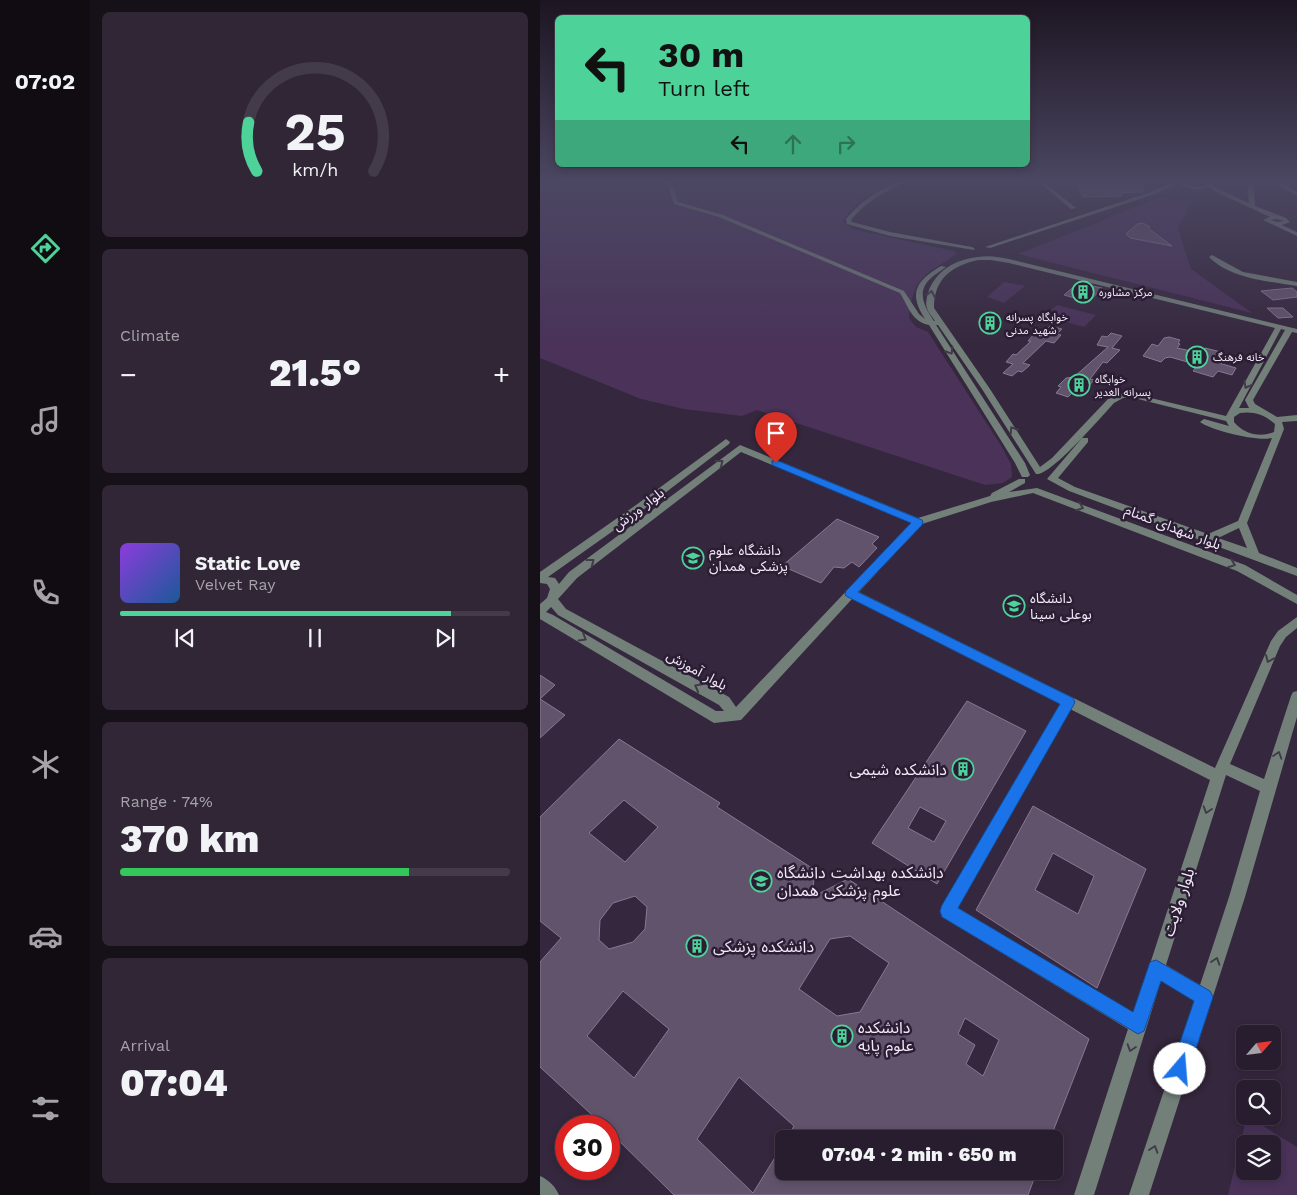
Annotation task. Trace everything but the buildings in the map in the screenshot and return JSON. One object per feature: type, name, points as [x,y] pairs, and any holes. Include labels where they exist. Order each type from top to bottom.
[{"type":"street","points":[[767,236],[902,292],[910,303],[917,319],[925,323],[937,324]]},
{"type":"street","points":[[899,236],[972,251],[931,275],[922,284],[918,295],[921,308],[937,324],[986,388],[1039,472]]},
{"type":"street","points":[[988,247],[1022,236]]},
{"type":"street","points":[[1041,236],[1000,251],[1295,328]]},
{"type":"street","points":[[1034,490],[1026,486],[1020,463],[937,324],[930,308],[930,292],[933,285],[952,267],[967,261],[988,257],[1279,327],[1295,328]]},
{"type":"street","points":[[1212,257],[1221,265],[1251,275],[1297,284]]},
{"type":"street","points":[[1242,433],[1232,426],[1231,416],[1279,327]]},
{"type":"street","points":[[1278,424],[1252,406],[1249,400],[1295,328]]},
{"type":"street","points":[[1039,472],[1055,460],[1111,401],[1121,395],[1134,396],[1217,418],[1231,416],[1245,410],[1262,412]]},
{"type":"street","points":[[540,615],[549,618],[714,718],[736,716],[918,522],[989,499],[1047,489],[1052,484],[1052,479],[1116,405],[1122,402],[1131,402],[1250,436],[1266,438],[1273,436],[1278,424],[1297,418]]},
{"type":"street","points":[[1255,555],[1242,523],[1278,424]]},
{"type":"street","name":"بلوار ورزش","points":[[540,578],[640,507],[726,442]]},
{"type":"street","name":"بلوار ورزش","points":[[540,611],[573,576],[740,448],[918,522]]},
{"type":"street","points":[[989,499],[1031,472],[1047,474],[1052,479]]},
{"type":"street","name":"بلوار شهدای گمنام","points":[[1052,479],[1072,489],[1297,572]]},
{"type":"street","name":"بلوار شهدای گمنام","points":[[1034,490],[1241,568],[1297,600]]},
{"type":"street","points":[[1209,538],[1242,523]]},
{"type":"street","name":"بلوار آموزش","points":[[540,578],[551,581],[554,585],[554,598],[562,612],[724,700],[736,716]]},
{"type":"street","points":[[850,594],[1068,702],[1220,772],[1268,788]]},
{"type":"street","name":"بلوار ولایت","points":[[1084,1195],[1220,772],[1275,644],[1282,634],[1297,621]]},
{"type":"street","points":[[646,676],[658,665]]},
{"type":"street","points":[[1139,1195],[1237,897],[1297,696]]},
{"type":"street","points":[[1068,702],[948,911],[1138,1025]]},
{"type":"street","points":[[1156,968],[1204,997]]},
{"type":"street","points":[[540,1186],[549,1195]]},
{"type":"shaded area","points":[[540,236],[883,236],[954,251],[957,254],[929,272],[918,285],[911,304],[909,318],[916,327],[928,332],[1002,447],[1011,464],[1012,477],[1003,483],[985,485],[757,410],[742,416],[684,409],[641,399],[540,358]]},
{"type":"shaded area","points":[[1064,236],[1180,236],[1191,269],[1252,313],[1018,254]]},
{"type":"shaded area","points":[[1004,282],[1025,286],[1004,303],[987,297]]},
{"type":"shaded area","points":[[1057,305],[1096,315],[1084,327],[1045,316]]},
{"type":"shaded area","points":[[1245,1125],[1262,1125],[1278,1135],[1242,1135]]},
{"type":"shaded area","points":[[1281,1137],[1297,1147],[1297,1195],[1228,1195],[1236,1162],[1236,1180],[1281,1180]]},
{"type":"place","name":"مرکز مشاوره","points":[[1083,292]]},
{"type":"place","name":"خوابگاه پسرانه شهید مدنی","points":[[990,323]]},
{"type":"place","name":"خانه فرهنگ","points":[[1197,357]]},
{"type":"place","name":"خوابگاه پسرانه الغدیر","points":[[1079,385]]},
{"type":"place","name":"دانشگاه علوم پزشکی همدان","points":[[693,558]]},
{"type":"place","name":"دانشگاه بوعلی سینا","points":[[1014,606]]},
{"type":"place","name":"دانشکده شیمی","points":[[963,769]]},
{"type":"place","name":"دانشکده بهداشت دانشگاه علوم پزشکی همدان","points":[[761,881]]},
{"type":"place","name":"دانشکده پزشکی","points":[[697,946]]},
{"type":"place","name":"دانشکده علوم پایه","points":[[842,1036]]},
{"type":"route","points":[[776,463],[918,522],[850,594],[1068,702],[948,911],[1138,1025],[1156,968],[1204,997],[1180,1069]]}]
